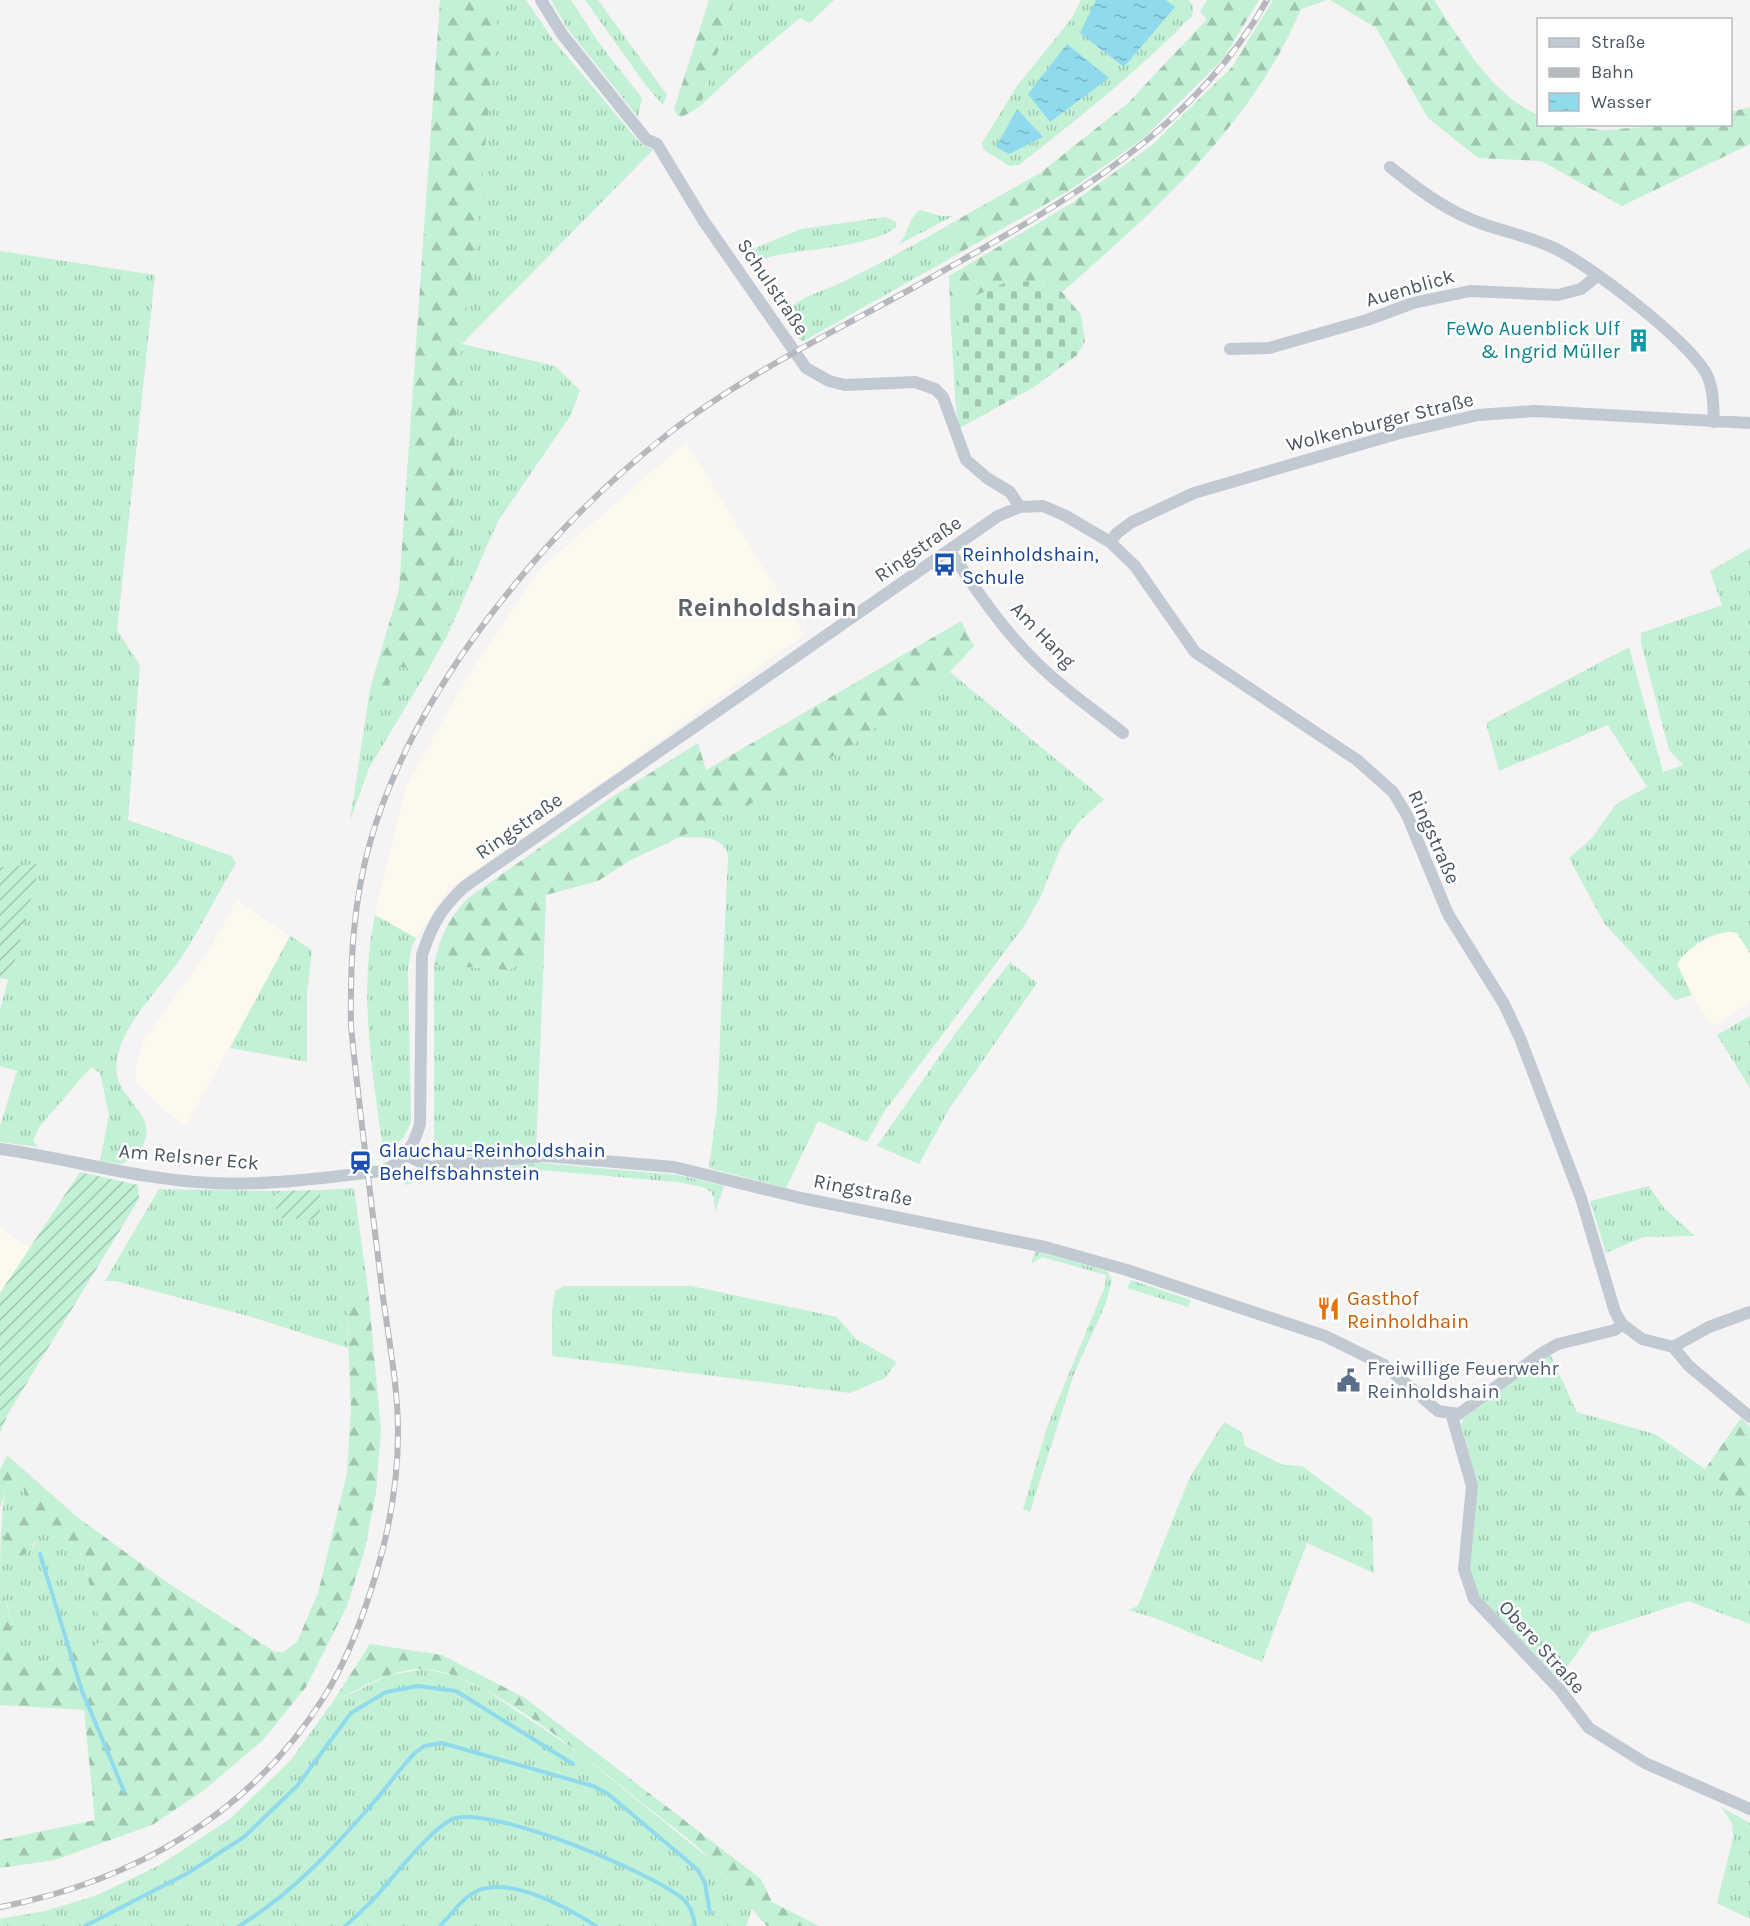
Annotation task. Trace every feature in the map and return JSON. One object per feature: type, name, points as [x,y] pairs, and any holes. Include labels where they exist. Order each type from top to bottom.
[{"type":"street","name":"Schulstraße","points":[[541,0],[562,34],[646,139],[657,144],[703,220],[806,368],[829,381],[845,385],[915,382],[935,389],[943,397],[966,460],[987,478],[1010,492],[1020,507]]},
{"type":"street","points":[[1390,167],[1434,200],[1462,215],[1553,248],[1597,276],[1677,340],[1699,363],[1712,388],[1714,422]]},
{"type":"street","name":"Auenblick","points":[[1230,349],[1269,348],[1367,320],[1413,303],[1470,291],[1558,295],[1581,290],[1597,276]]},
{"type":"street","name":"Wolkenburger Straße","points":[[1110,542],[1117,533],[1132,522],[1194,493],[1400,433],[1478,415],[1535,411],[1639,415],[1750,423]]},
{"type":"street","name":"Ringstraße","points":[[1451,1413],[1438,1411],[1384,1365],[1325,1336],[1126,1270],[1045,1247],[801,1198],[674,1167],[545,1156],[430,1167],[405,1155],[415,1142],[420,1124],[422,955],[430,932],[443,907],[465,887],[998,516],[1020,507],[1034,505],[1052,509],[1110,542],[1135,566],[1196,652],[1357,760],[1383,781],[1401,804],[1448,914],[1504,1004],[1520,1038],[1561,1139],[1615,1312],[1622,1324]]},
{"type":"street","name":"Am Hang","points":[[950,551],[982,598],[1039,665],[1123,733]]},
{"type":"street","name":"Am Relsner Eck","points":[[0,1149],[136,1175],[212,1183],[278,1184],[383,1170],[395,1165],[405,1155]]},
{"type":"street","points":[[1674,1347],[1709,1327],[1750,1312]]},
{"type":"street","points":[[1451,1413],[1459,1414],[1542,1353],[1558,1344],[1615,1330],[1622,1324],[1642,1339],[1674,1347],[1689,1366],[1750,1417]]},
{"type":"street","name":"Obere Straße","points":[[1451,1413],[1472,1486],[1464,1569],[1474,1599],[1560,1690],[1589,1728],[1645,1763],[1750,1809]]},
{"type":"shaded area","points":[[686,442],[804,634],[625,766],[449,888],[416,938],[375,915],[405,789],[470,672],[540,569]]},
{"type":"shaded area","points":[[237,900],[290,936],[186,1126],[162,1109],[136,1082],[136,1063],[145,1038],[209,950]]},
{"type":"shaded area","points":[[1729,931],[1737,933],[1750,953],[1750,1002],[1712,1027],[1682,979],[1677,965],[1683,955],[1698,944]]},
{"type":"shaded area","points":[[0,1227],[30,1249],[0,1293]]},
{"type":"green space","points":[[440,0],[499,0],[476,244],[461,345],[453,459],[454,558],[449,632],[428,670],[399,667],[383,694],[370,689],[399,589]]},
{"type":"green space","points":[[499,0],[526,0],[554,41],[640,143],[653,150],[462,344],[555,366],[580,390],[571,415],[498,521],[449,632],[454,558],[453,459],[461,345],[476,244]]},
{"type":"green space","points":[[551,0],[571,0],[599,43],[642,98],[638,117],[567,28]]},
{"type":"green space","points":[[585,0],[598,0],[667,95],[663,105],[647,87]]},
{"type":"green space","points":[[709,0],[734,0],[705,93],[698,108],[682,117],[677,115],[674,109]]},
{"type":"green space","points":[[734,0],[834,0],[810,23],[800,18],[747,62],[698,108],[705,93]]},
{"type":"green space","points":[[1081,0],[1096,0],[1096,3],[1174,6],[1166,0],[1188,0],[1193,5],[1192,16],[1130,74],[1086,111],[1019,165],[1010,166],[984,150],[982,143],[1017,86],[1072,18]]},
{"type":"green space","points":[[1207,0],[1259,0],[1223,59],[1144,138],[1067,192],[956,255],[951,249],[957,220],[1040,173],[1128,103],[1207,19],[1200,12]]},
{"type":"green space","points":[[1273,0],[1327,0],[1301,9],[1281,51],[1229,128],[1165,198],[1062,292],[1037,281],[1007,282],[950,308],[949,276],[1072,203],[1151,146],[1232,67]]},
{"type":"green space","points":[[1330,0],[1434,0],[1467,49],[1492,80],[1521,106],[1537,114],[1537,126],[1607,130],[1653,126],[1732,126],[1732,112],[1750,107],[1750,144],[1622,206],[1541,161],[1478,158],[1428,118],[1376,28]]},
{"type":"green space","points":[[920,210],[942,216],[953,216],[898,245],[913,218]]},
{"type":"green space","points":[[885,217],[896,222],[896,227],[885,234],[854,243],[769,257],[760,262],[756,269],[757,276],[738,242],[753,249],[801,229]]},
{"type":"green space","points":[[957,220],[951,249],[956,255],[802,342],[783,314],[804,298],[859,274]]},
{"type":"green space","points":[[0,251],[155,275],[117,630],[140,665],[128,820],[232,856],[236,863],[183,955],[137,1016],[122,1042],[116,1066],[117,1076],[124,1091],[144,1120],[146,1134],[138,1152],[121,1164],[100,1161],[109,1115],[100,1073],[91,1067],[39,1127],[33,1141],[38,1147],[0,1142],[0,1126],[17,1071],[0,1066],[0,1010],[39,865],[0,867]]},
{"type":"green space","points":[[1037,281],[1062,292],[1081,315],[1085,341],[1077,355],[1034,387],[960,428],[956,412],[960,392],[960,302],[1007,282]]},
{"type":"green space","points":[[960,302],[960,392],[956,412],[950,308]]},
{"type":"green space","points":[[1750,548],[1750,953],[1737,933],[1720,933],[1695,945],[1677,964],[1692,995],[1675,1000],[1604,923],[1569,858],[1592,838],[1616,804],[1647,787],[1608,725],[1499,771],[1486,723],[1629,647],[1663,772],[1683,765],[1669,750],[1641,643],[1641,633],[1722,605],[1710,571]]},
{"type":"green space","points":[[961,621],[974,646],[950,672],[855,743],[767,796],[631,860],[598,881],[546,895],[544,952],[508,970],[434,965],[446,929],[455,913],[468,898],[609,799],[698,743],[706,770]]},
{"type":"green space","points":[[399,667],[428,670],[369,768],[350,821],[370,689],[383,694]]},
{"type":"green space","points":[[950,672],[1104,799],[1080,821],[1062,845],[1040,898],[1024,926],[884,1112],[867,1142],[818,1121],[786,1188],[709,1168],[717,1108],[728,856],[721,843],[715,840],[702,837],[679,837],[767,796],[855,743]]},
{"type":"green space","points":[[40,864],[10,980],[0,978],[0,867]]},
{"type":"green space","points":[[375,915],[416,938],[412,946],[408,968],[411,1122],[404,1137],[384,1156],[372,1066],[367,1005],[370,945]]},
{"type":"green space","points":[[290,936],[312,950],[307,993],[307,1062],[230,1048]]},
{"type":"green space","points":[[544,952],[536,1151],[437,1159],[434,1153],[434,965],[508,970]]},
{"type":"green space","points":[[1010,962],[1037,983],[949,1109],[919,1164],[877,1146],[957,1031]]},
{"type":"green space","points":[[1750,1016],[1750,1088],[1717,1035]]},
{"type":"green space","points":[[541,1163],[678,1175],[724,1186],[715,1212],[711,1192],[703,1187],[677,1182],[539,1170],[438,1176],[405,1185],[405,1174]]},
{"type":"green space","points":[[80,1172],[138,1185],[139,1199],[9,1412],[0,1433],[0,1293]]},
{"type":"green space","points":[[1649,1186],[1664,1208],[1695,1236],[1643,1237],[1606,1253],[1590,1201]]},
{"type":"green space","points":[[354,1188],[368,1290],[346,1291],[348,1348],[252,1317],[116,1281],[105,1281],[159,1189],[277,1191],[275,1218],[320,1219],[320,1190]]},
{"type":"green space","points":[[320,1190],[320,1220],[275,1218],[277,1191]]},
{"type":"green space","points":[[1035,1251],[1107,1271],[1112,1280],[1106,1303],[1074,1374],[1030,1512],[1023,1509],[1047,1427],[1105,1286],[1106,1275],[1042,1257],[1031,1264]]},
{"type":"green space","points":[[1131,1280],[1191,1300],[1188,1307],[1127,1288]]},
{"type":"green space","points":[[564,1286],[691,1286],[837,1317],[856,1339],[897,1362],[885,1378],[850,1393],[552,1356],[552,1312],[555,1291]]},
{"type":"green space","points":[[368,1290],[381,1430],[376,1492],[365,1549],[347,1606],[306,1687],[263,1740],[203,1791],[152,1825],[55,1860],[0,1868],[0,1840],[95,1820],[84,1710],[0,1705],[0,1592],[8,1610],[16,1649],[27,1668],[106,1641],[78,1545],[40,1532],[25,1553],[10,1562],[6,1560],[4,1543],[9,1521],[25,1502],[23,1482],[16,1479],[8,1482],[0,1508],[0,1470],[7,1455],[77,1517],[165,1581],[275,1652],[283,1652],[297,1642],[318,1593],[347,1473],[351,1410],[346,1291]]},
{"type":"green space","points":[[1550,1354],[1577,1412],[1655,1434],[1705,1469],[1750,1509],[1750,1624],[1688,1601],[1591,1633],[1568,1666],[1565,1683],[1550,1671],[1476,1593],[1469,1565],[1477,1484],[1461,1424],[1464,1418]]},
{"type":"green space","points":[[1741,1418],[1750,1427],[1750,1509],[1705,1469]]},
{"type":"green space","points":[[1224,1422],[1242,1432],[1245,1446],[1283,1465],[1302,1466],[1372,1518],[1374,1573],[1307,1543],[1262,1662],[1155,1618],[1128,1610],[1138,1606],[1190,1477]]},
{"type":"green space","points":[[16,1479],[23,1482],[25,1502],[17,1509],[33,1548],[40,1532],[78,1545],[106,1641],[27,1668],[15,1647],[7,1606],[0,1592],[3,1503],[8,1482]]},
{"type":"green space","points":[[370,1644],[442,1655],[525,1698],[761,1879],[772,1902],[819,1926],[767,1926],[711,1860],[689,1840],[574,1749],[510,1704],[479,1687],[450,1674],[425,1669],[412,1670],[388,1675],[332,1703]]},
{"type":"green space","points":[[425,1669],[456,1676],[487,1691],[578,1752],[711,1860],[752,1909],[746,1926],[0,1926],[0,1919],[45,1911],[95,1896],[158,1866],[230,1819],[291,1760],[332,1703],[389,1675]]},
{"type":"green space","points":[[1721,1807],[1750,1823],[1750,1919],[1717,1903],[1733,1838],[1732,1823]]},
{"type":"water","points":[[1096,0],[1166,0],[1175,7],[1124,67],[1080,33]]},
{"type":"water","points":[[1067,44],[1109,78],[1050,122],[1028,94]]},
{"type":"water","points":[[1017,109],[1043,137],[1009,154],[996,147]]},
{"type":"waterway","points":[[40,1554],[82,1691],[124,1791]]},
{"type":"waterway","points":[[85,1926],[188,1873],[244,1837],[297,1786],[351,1713],[386,1692],[418,1686],[456,1691],[573,1764]]},
{"type":"waterway","points":[[239,1926],[277,1900],[328,1853],[415,1753],[424,1746],[442,1743],[593,1786],[607,1793],[698,1870],[705,1883],[710,1913]]},
{"type":"waterway","points":[[345,1926],[370,1903],[437,1830],[456,1818],[476,1817],[504,1822],[572,1844],[638,1873],[682,1898],[691,1910],[695,1926]]},
{"type":"waterway","points":[[440,1926],[467,1897],[491,1887],[539,1896],[596,1926]]},
{"type":"railway","points":[[0,1907],[49,1896],[96,1880],[141,1860],[184,1836],[224,1808],[261,1776],[295,1739],[332,1684],[362,1616],[378,1568],[394,1491],[398,1415],[351,1026],[351,979],[356,908],[371,839],[392,782],[419,725],[452,670],[490,616],[531,565],[621,473],[668,434],[755,375],[1012,231],[1062,201],[1110,168],[1155,133],[1197,94],[1235,49],[1267,0]]},
{"type":"place","name":"FeWo Auenblick Ulf & Ingrid Müller","points":[[1638,340]]},
{"type":"place","name":"Reinholdshain, Schule","points":[[944,565]]},
{"type":"place","name":"Glauchau-Reinholdshain Behelfsbahnstein","points":[[361,1162]]},
{"type":"place","name":"Gasthof Reinholdhain","points":[[1329,1309]]},
{"type":"place","name":"Freiwillige Feuerwehr Reinholdshain","points":[[1349,1380]]},
{"type":"district","name":"Reinholdshain","points":[[767,607]]}]
